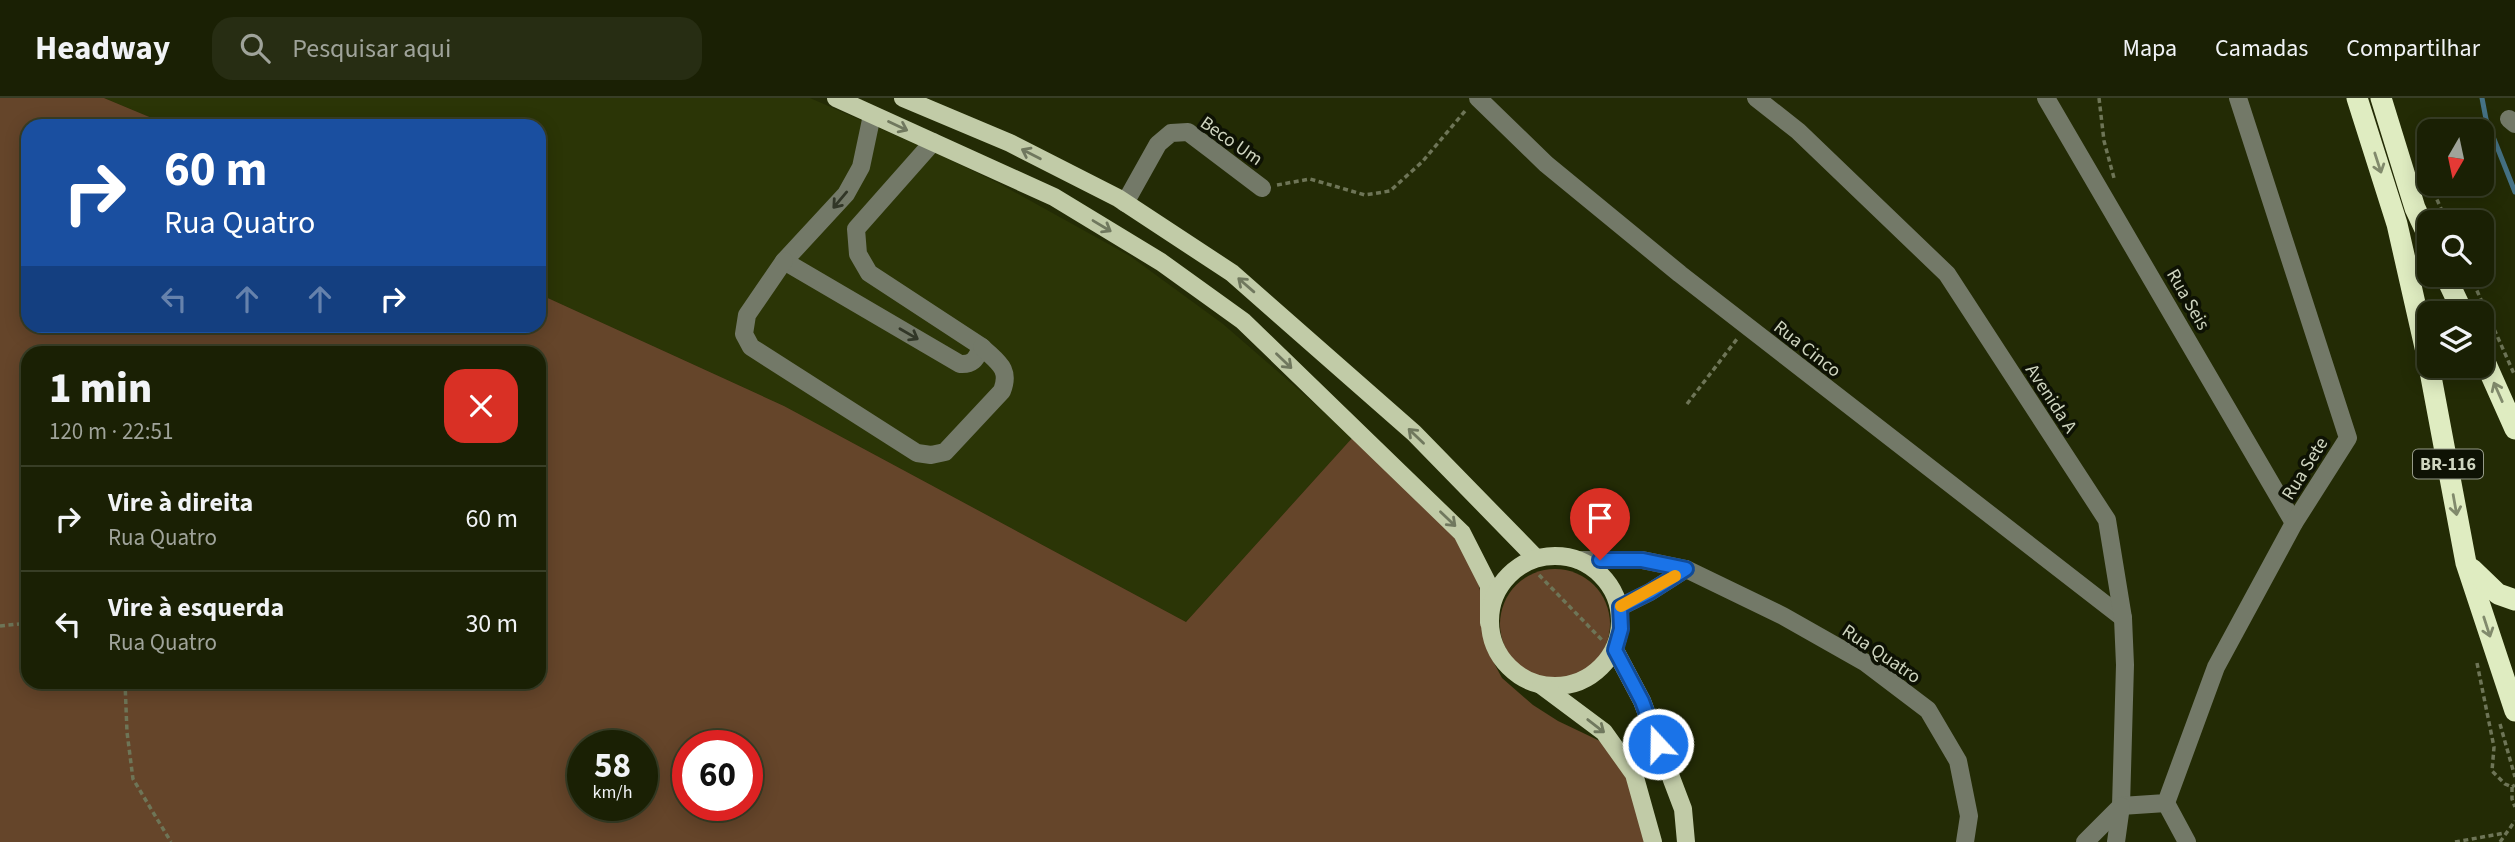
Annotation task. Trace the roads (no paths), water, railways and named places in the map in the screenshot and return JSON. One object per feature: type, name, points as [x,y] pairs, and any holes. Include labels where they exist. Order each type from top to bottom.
[{"type":"highway","name":"BR-116","points":[[2357,98],[2398,224],[2417,310]]},
{"type":"highway","points":[[2381,98],[2417,212]]},
{"type":"highway","name":"BR-116","points":[[2431,378],[2466,563],[2515,711]]},
{"type":"highway","points":[[2492,378],[2515,429]]},
{"type":"highway","points":[[2466,563],[2488,588],[2515,600]]},
{"type":"main road","points":[[836,98],[1054,197],[1161,262],[1243,321],[1462,533],[1489,586],[1489,623],[1494,645],[1505,663],[1521,677],[1541,685],[1604,732],[1634,774],[1653,842]]},
{"type":"main road","points":[[903,98],[1010,144],[1125,203],[1232,273],[1414,433],[1536,558]]},
{"type":"main road","points":[[1489,623],[1491,605],[1499,587],[1510,572],[1536,558],[1557,555],[1578,559],[1597,570],[1612,587],[1620,607],[1621,629],[1615,650],[1603,667],[1584,680],[1563,686],[1541,685]]},
{"type":"main road","points":[[1615,650],[1642,701],[1683,809],[1686,842]]},
{"type":"street","name":"Avenida A","points":[[1756,98],[1798,131],[1947,274],[2107,520],[2123,618],[2125,665],[2121,806],[2116,842]]},
{"type":"street","name":"Rua Seis","points":[[2046,98],[2294,523]]},
{"type":"street","name":"Rua Sete","points":[[2166,803],[2216,667],[2294,523],[2348,438],[2238,98]]},
{"type":"street","name":"Rua Cinco","points":[[1473,103],[1747,327],[2123,618]]},
{"type":"street","points":[[873,115],[861,167],[846,194],[785,261],[747,315],[744,334],[751,347],[917,453],[931,456],[945,452],[1002,391],[1006,380],[1004,369],[982,347],[869,273],[858,254],[856,229],[933,142]]},
{"type":"street","name":"Beco Um","points":[[1125,203],[1158,144],[1171,133],[1188,132],[1262,188]]},
{"type":"street","points":[[785,261],[960,364],[974,362],[982,347]]},
{"type":"street","name":"Rua Quatro","points":[[1578,559],[1642,560],[1686,569],[1783,616],[1866,663],[1928,710],[1958,761],[1969,816],[1965,842]]},
{"type":"street","points":[[1620,607],[1686,569]]},
{"type":"street","points":[[2085,842],[2121,806],[2166,803],[2187,842]]},
{"type":"waterway","points":[[2482,98],[2486,119],[2515,192]]}]
